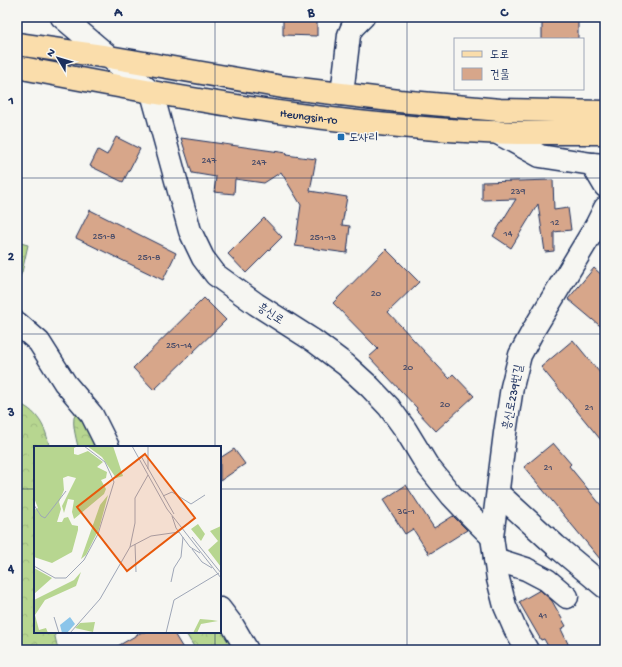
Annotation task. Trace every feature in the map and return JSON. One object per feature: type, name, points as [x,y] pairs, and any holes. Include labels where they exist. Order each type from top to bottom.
[{"type":"main road","points":[[17,44],[109,57],[283,87],[399,101],[500,110],[605,112]]},
{"type":"main road","name":"Heungsin-ro","points":[[17,67],[240,108],[370,123],[436,130],[605,133]]},
{"type":"lane","points":[[62,17],[152,93]]},
{"type":"lane","points":[[342,94],[349,35],[352,28],[363,17]]},
{"type":"lane","name":"흥신로","points":[[152,93],[190,231],[203,258],[216,275],[256,304],[314,341],[346,365],[370,387],[388,407],[405,430],[427,465],[452,496],[492,537]]},
{"type":"lane","points":[[496,132],[540,156],[598,164],[605,186]]},
{"type":"lane","name":"흥신로239번길","points":[[527,650],[515,629],[505,606],[498,579],[492,537],[504,433],[512,387],[520,355],[596,226],[605,208]]},
{"type":"lane","points":[[17,323],[39,342],[65,383],[92,415],[108,446]]},
{"type":"lane","points":[[498,493],[556,546],[605,587]]},
{"type":"lane","points":[[495,559],[526,569],[547,580],[567,597]]},
{"type":"lane","points":[[221,610],[233,626],[247,650]]},
{"type":"green space","points":[[17,242],[28,245],[22,272],[17,284]]},
{"type":"green space","points":[[17,403],[30,410],[35,415],[43,426],[48,440],[49,446],[34,446],[34,633],[54,633],[58,650],[17,650]]},
{"type":"green space","points":[[77,410],[102,446],[78,446],[74,423]]},
{"type":"green space","points":[[221,620],[241,650],[196,650],[186,633],[221,633]]},
{"type":"building","points":[[283,17],[317,17],[317,36],[283,35]]},
{"type":"building","points":[[542,17],[578,17],[578,38],[542,38]]},
{"type":"building","points":[[116,137],[140,149],[123,182],[90,166],[98,150],[107,155]]},
{"type":"building","points":[[181,138],[287,153],[286,155],[316,159],[310,191],[347,197],[342,225],[350,226],[347,253],[295,246],[301,205],[281,172],[264,183],[235,179],[234,194],[214,192],[216,177],[192,173]]},
{"type":"building","points":[[553,180],[554,210],[568,208],[571,230],[554,232],[554,251],[545,252],[538,204],[511,248],[493,236],[516,199],[482,200],[482,182]]},
{"type":"building","points":[[90,210],[176,253],[163,280],[76,238]]},
{"type":"building","points":[[264,218],[282,237],[246,273],[228,254]]},
{"type":"building","points":[[386,249],[419,282],[388,312],[449,378],[453,374],[474,396],[436,431],[416,410],[417,408],[369,357],[378,349],[333,303]]},
{"type":"building","points":[[594,268],[605,278],[605,330],[568,299]]},
{"type":"building","points":[[204,298],[226,320],[154,390],[133,368]]},
{"type":"building","points":[[573,340],[605,379],[605,445],[541,367]]},
{"type":"building","points":[[553,443],[571,464],[569,466],[605,510],[605,565],[524,467]]},
{"type":"building","points":[[234,449],[245,464],[221,480],[221,457]]},
{"type":"building","points":[[406,485],[434,528],[453,516],[467,530],[429,554],[413,529],[405,534],[383,500]]},
{"type":"building","points":[[540,590],[552,601],[566,626],[561,629],[571,650],[550,650],[544,639],[541,640],[519,602]]},
{"type":"building","points":[[140,633],[174,633],[184,650],[111,650]]},
{"type":"place","name":"도사리","points":[[341,137]]}]
